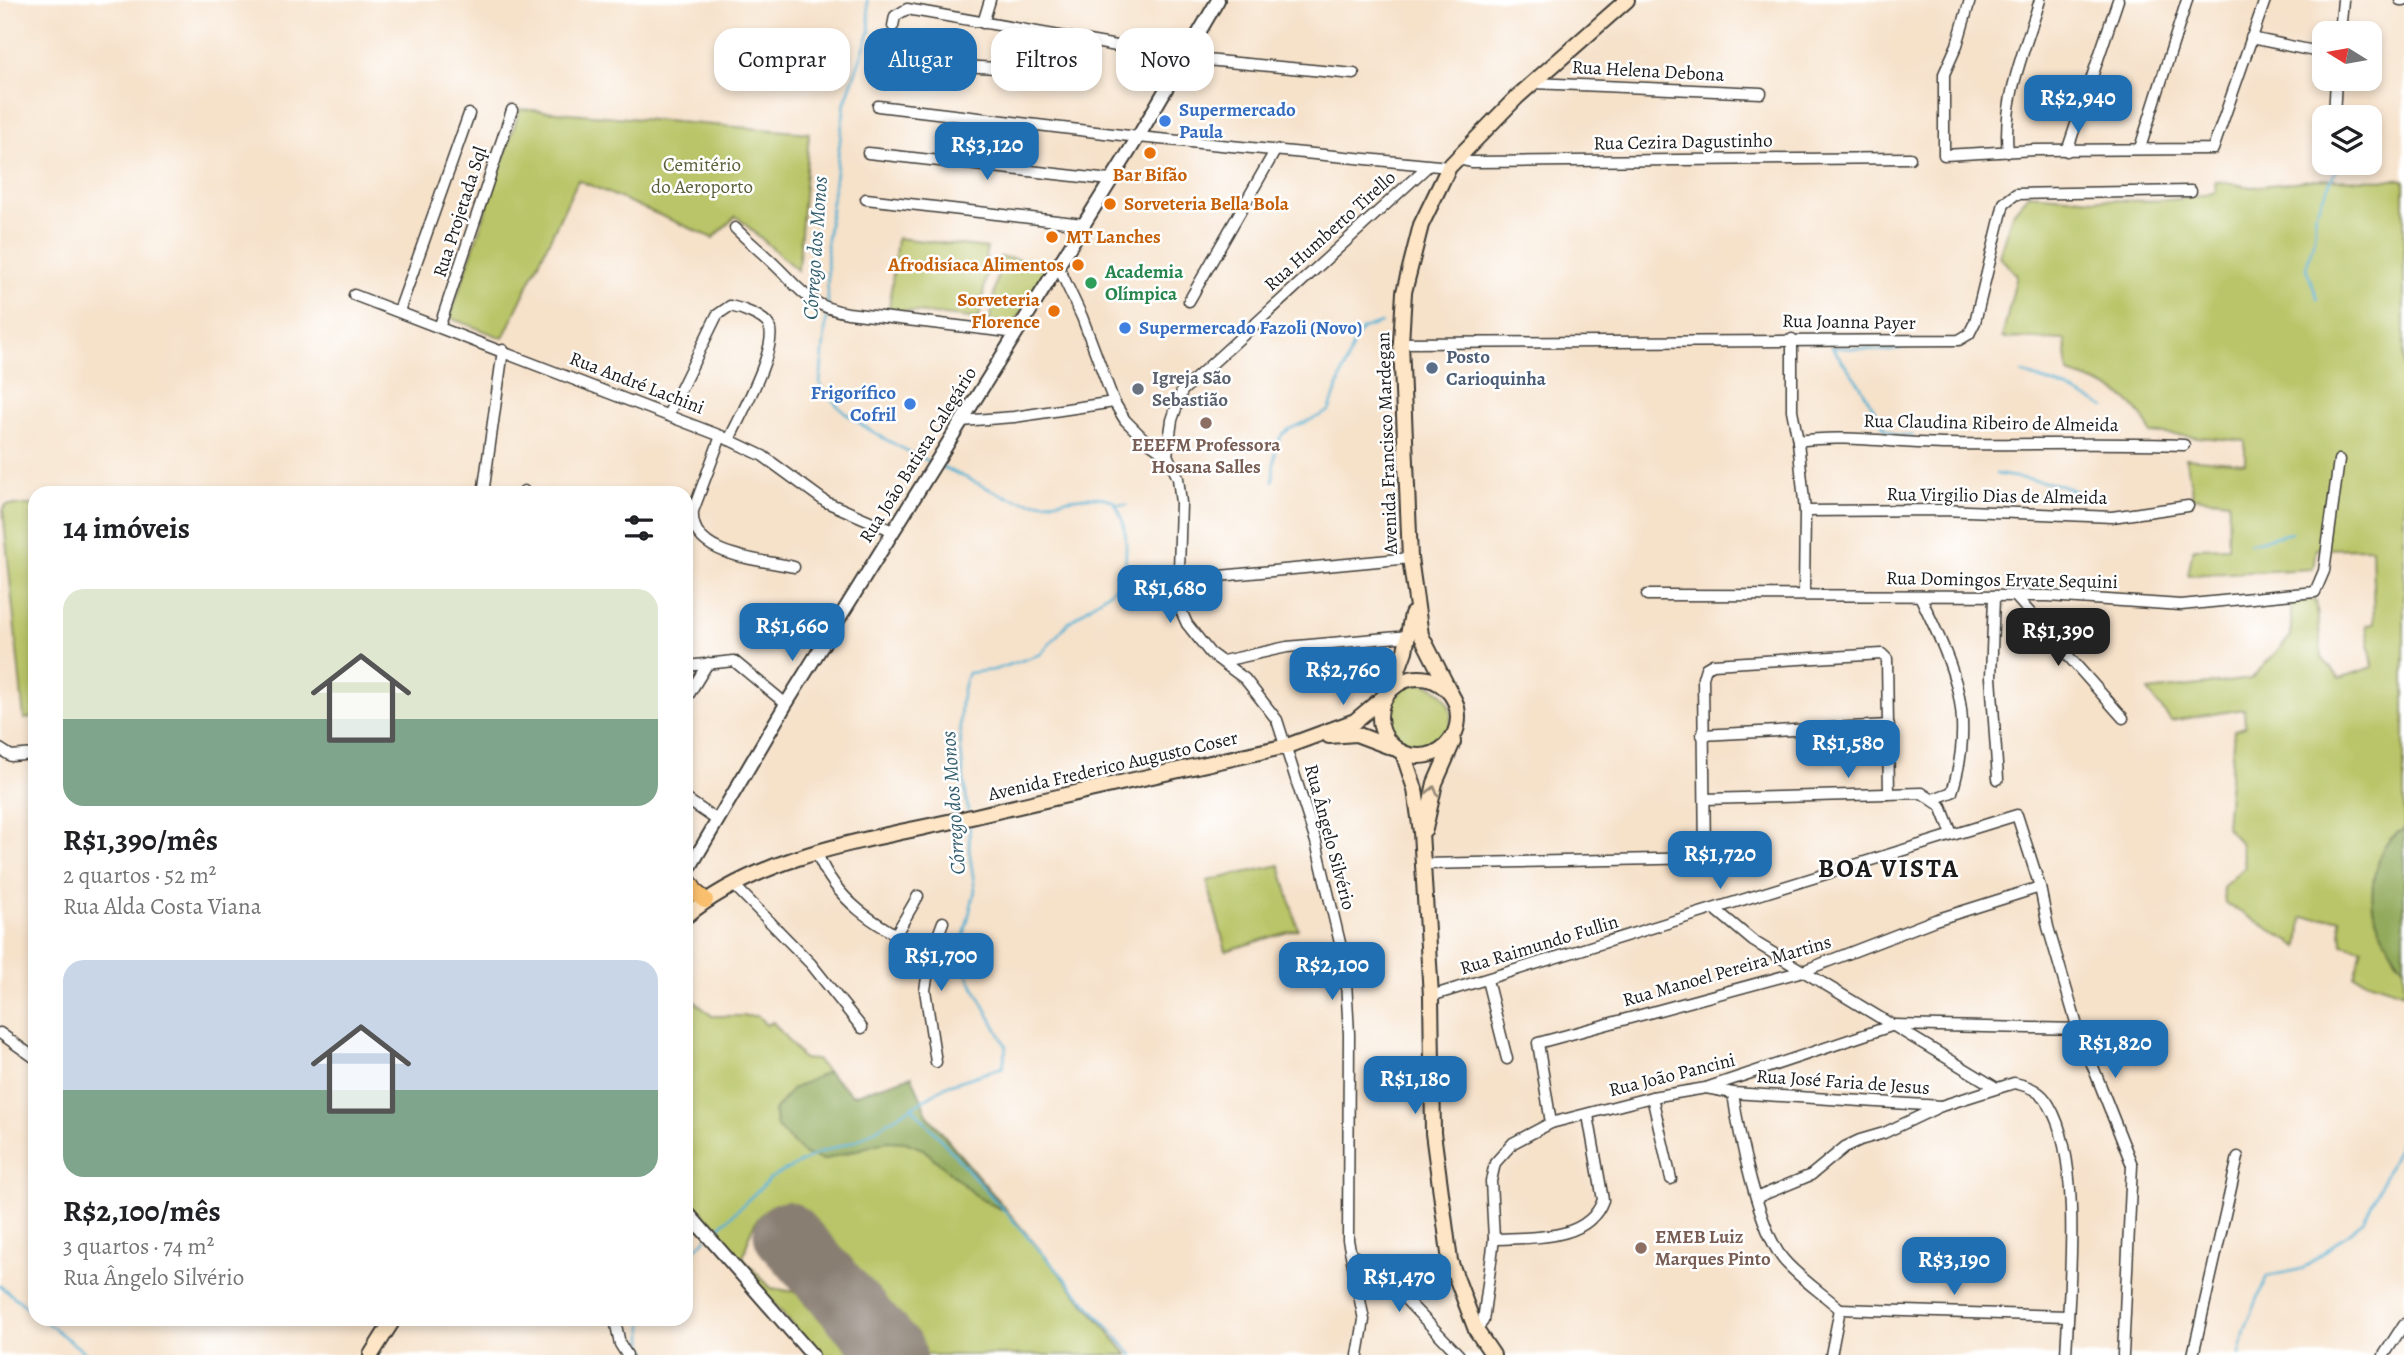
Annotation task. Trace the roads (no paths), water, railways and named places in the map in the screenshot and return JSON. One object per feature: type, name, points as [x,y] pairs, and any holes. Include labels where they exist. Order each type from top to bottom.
[{"type":"main road","name":"Avenida Francisco Mardegan","points":[[1451,694],[1421,635],[1410,558],[1401,343],[1404,292],[1420,225],[1453,163],[1534,83],[1627,0]]},
{"type":"main road","name":"Avenida Francisco Mardegan","points":[[1388,693],[1409,636],[1413,592]]},
{"type":"main road","points":[[1423,859],[1432,793],[1456,730],[1458,707],[1451,694],[1440,683],[1426,677],[1410,678],[1388,693],[1380,710],[1386,739],[1400,751],[1417,756],[1431,755],[1449,743],[1456,730]]},
{"type":"main road","name":"Avenida Frederico Augusto Coser","points":[[693,910],[733,884],[817,853],[1314,738],[1355,721],[1388,693]]},
{"type":"main road","name":"Avenida Frederico Augusto Coser","points":[[1314,738],[1356,734],[1400,751]]},
{"type":"main road","points":[[1400,751],[1415,789],[1423,859],[1431,996],[1433,1133],[1450,1261],[1476,1330],[1493,1355]]},
{"type":"main road","points":[[693,888],[705,900]]},
{"type":"main road","points":[[371,1355],[389,1326]]},
{"type":"street","points":[[983,23],[990,0]]},
{"type":"street","name":"Rua João Batista Calegário","points":[[1202,28],[1218,0]]},
{"type":"street","points":[[1970,0],[1957,46],[1944,74],[1944,155],[2140,148],[2213,149],[2265,0]]},
{"type":"street","points":[[2008,152],[2006,132],[2009,103],[2040,0]]},
{"type":"street","points":[[2067,151],[2118,0]]},
{"type":"street","points":[[2140,148],[2187,0]]},
{"type":"street","points":[[2341,21],[2343,0]]},
{"type":"street","points":[[893,26],[895,16],[907,9],[1015,28]]},
{"type":"street","points":[[2251,38],[2312,51]]},
{"type":"street","points":[[1214,61],[1354,75]]},
{"type":"street","name":"Rua Helena Debona","points":[[1534,83],[1761,93]]},
{"type":"street","name":"Rua João Batista Calegário","points":[[693,863],[786,704],[1165,91]]},
{"type":"street","name":"Rua Cezira Dagustinho","points":[[878,106],[1138,137],[1428,166],[1485,162],[1910,158]]},
{"type":"street","name":"Rua Projetada Sql","points":[[440,325],[512,110]]},
{"type":"street","name":"Rua Projetada Sql","points":[[399,310],[469,114]]},
{"type":"street","points":[[1189,301],[1275,151]]},
{"type":"street","points":[[868,153],[1110,180]]},
{"type":"street","name":"Rua Humberto Tirello","points":[[1167,456],[1172,420],[1182,391],[1428,166]]},
{"type":"street","name":"Rua Joanna Payer","points":[[1401,343],[1959,340],[1969,334],[1975,322],[2004,203],[2016,194],[2191,191]]},
{"type":"street","points":[[866,199],[1083,224]]},
{"type":"street","points":[[735,228],[802,295],[821,307],[840,312],[1017,333]]},
{"type":"street","points":[[1058,266],[1096,350],[1114,402],[1134,429],[1167,456]]},
{"type":"street","name":"Rua André Lachini","points":[[354,295],[669,413],[763,456],[827,502],[892,531]]},
{"type":"street","points":[[669,413],[718,315],[730,306],[764,321],[770,332],[766,358],[725,438],[693,511]]},
{"type":"street","points":[[1792,339],[1792,410],[1805,511],[1804,594]]},
{"type":"street","points":[[484,486],[503,350]]},
{"type":"street","points":[[961,421],[1014,417],[1114,402]]},
{"type":"street","name":"Rua Claudina Ribeiro de Almeida","points":[[1798,441],[1828,436],[1946,444],[2073,441],[2184,444]]},
{"type":"street","name":"Rua Ângelo Silvério","points":[[1167,456],[1178,478],[1181,503],[1178,604],[1186,624],[1210,653],[1245,679],[1268,706],[1287,746],[1316,842],[1345,964],[1349,1034],[1348,1240],[1364,1320],[1359,1355]]},
{"type":"street","name":"Rua Domingos Ervate Sequini","points":[[1647,595],[2016,597],[2123,599],[2193,604],[2315,592],[2324,571],[2339,460]]},
{"type":"street","name":"Rua Virgilio Dias de Almeida","points":[[1805,511],[1943,510],[2104,517],[2188,506]]},
{"type":"street","points":[[693,526],[696,536],[714,548],[794,567]]},
{"type":"street","points":[[1177,580],[1410,558]]},
{"type":"street","points":[[1920,596],[1956,676],[1963,706],[1959,758],[1952,792],[1933,799]]},
{"type":"street","points":[[2016,597],[2123,718]]},
{"type":"street","points":[[1994,598],[1991,677],[1997,779]]},
{"type":"street","points":[[1223,661],[1287,647],[1409,636]]},
{"type":"street","points":[[1423,859],[1705,858],[1703,678],[1706,668],[1713,664],[1882,654],[1887,659],[1889,794]]},
{"type":"street","points":[[693,665],[734,661],[786,704]]},
{"type":"street","points":[[693,688],[708,663]]},
{"type":"street","points":[[1702,735],[1889,726]]},
{"type":"street","points":[[0,749],[10,757],[28,755]]},
{"type":"street","points":[[1705,799],[1889,794],[1906,791],[1922,793],[1941,806],[1952,834]]},
{"type":"street","points":[[693,804],[717,821]]},
{"type":"street","name":"Rua Raimundo Fullin","points":[[1431,996],[1487,981],[2017,815],[2040,887]]},
{"type":"street","points":[[817,853],[826,874],[844,900],[931,954]]},
{"type":"street","points":[[733,884],[811,964],[862,1028]]},
{"type":"street","points":[[2040,887],[2048,927],[2078,1028],[2132,1165],[2123,1355]]},
{"type":"street","name":"Rua Manoel Pereira Martins","points":[[1551,1123],[1538,1043],[1803,971],[1935,920],[2040,887]]},
{"type":"street","points":[[896,934],[918,896]]},
{"type":"street","points":[[1716,909],[1753,941],[1995,1087]]},
{"type":"street","points":[[936,1062],[925,990],[931,954],[943,922]]},
{"type":"street","points":[[1487,981],[1507,1059]]},
{"type":"street","name":"Rua João Pancini","points":[[1476,1330],[1483,1321],[1494,1239],[1491,1181],[1495,1163],[1513,1143],[1551,1123],[1652,1097],[1706,1088],[1894,1025],[2078,1028]]},
{"type":"street","points":[[0,1033],[28,1053]]},
{"type":"street","name":"Rua José Faria de Jesus","points":[[1706,1088],[1732,1093],[1941,1106],[2014,1083],[2041,1094],[2050,1106],[2058,1130],[2071,1186],[2066,1355]]},
{"type":"street","points":[[1732,1093],[1738,1133],[1767,1227],[1783,1259],[1840,1309],[2068,1315]]},
{"type":"street","points":[[1652,1097],[1671,1179]]},
{"type":"street","points":[[1758,1197],[1811,1175],[1845,1147],[1884,1133],[1941,1106]]},
{"type":"street","points":[[1494,1239],[1568,1232],[1598,1213],[1603,1200],[1588,1115]]},
{"type":"street","points":[[2193,1355],[2238,1157]]},
{"type":"street","points":[[693,1219],[812,1355]]},
{"type":"street","points":[[693,1231],[700,1227]]},
{"type":"street","points":[[1353,1256],[1387,1280],[1460,1355]]},
{"type":"street","points":[[1831,1355],[1840,1309]]},
{"type":"street","points":[[2384,1355],[2404,1324]]},
{"type":"street","points":[[616,1326],[620,1344],[627,1355]]},
{"type":"waterway","name":"Córrego dos Monos","points":[[828,305],[827,240],[845,102],[870,31],[867,0]]},
{"type":"waterway","points":[[2318,299],[2306,268],[2314,238],[2316,211],[2334,175]]},
{"type":"waterway","name":"Córrego dos Monos","points":[[827,312],[820,383],[828,396],[839,408],[869,430],[931,462]]},
{"type":"waterway","points":[[1273,481],[1276,447],[1280,438],[1292,428],[1329,411],[1355,339],[1363,329],[1381,323]]},
{"type":"waterway","points":[[1832,347],[1890,351],[1912,345]]},
{"type":"waterway","points":[[1832,347],[1860,385],[1885,429],[1897,435],[1913,436]]},
{"type":"waterway","points":[[2022,373],[2066,388],[2105,407]]},
{"type":"waterway","name":"Córrego dos Monos","points":[[937,465],[1018,500],[1040,502],[1082,497],[1112,500],[1122,518],[1126,540],[1121,583],[1068,623],[1041,654],[994,670],[968,673],[963,687],[960,721],[968,811]]},
{"type":"waterway","points":[[1996,474],[2062,485],[2087,497]]},
{"type":"waterway","points":[[1115,504],[1127,505]]},
{"type":"waterway","points":[[2249,543],[2291,533]]},
{"type":"waterway","name":"Córrego dos Monos","points":[[711,1235],[771,1178],[819,1153],[858,1140],[948,1085],[1003,1067],[1006,1046],[967,974],[961,948],[975,890],[969,849],[970,821]]},
{"type":"waterway","points":[[912,1107],[1133,1355]]},
{"type":"waterway","points":[[2240,1355],[2245,1330],[2267,1276],[2303,1269],[2364,1220],[2398,1148],[2404,1120]]},
{"type":"waterway","name":"Córrego dos Monos","points":[[693,1251],[706,1239]]},
{"type":"waterway","points":[[0,1286],[28,1308]]},
{"type":"waterway","points":[[51,1326],[88,1355]]},
{"type":"waterway","name":"Córrego dos Monos","points":[[643,1326],[643,1345],[649,1355]]},
{"type":"place","name":"Supermercado Paula","points":[[1165,121]]},
{"type":"place","name":"Bar Bifão","points":[[1150,153]]},
{"type":"place","name":"Sorveteria Bella Bola","points":[[1110,204]]},
{"type":"place","name":"MT Lanches","points":[[1052,237]]},
{"type":"place","name":"Afrodisíaca Alimentos","points":[[1078,265]]},
{"type":"place","name":"Academia Olímpica","points":[[1091,283]]},
{"type":"place","name":"Sorveteria Florence","points":[[1054,311]]},
{"type":"place","name":"Supermercado Fazoli (Novo)","points":[[1125,328]]},
{"type":"place","name":"Posto Carioquinha","points":[[1432,368]]},
{"type":"place","name":"Igreja São Sebastião","points":[[1138,389]]},
{"type":"place","name":"Frigorífico Cofril","points":[[910,404]]},
{"type":"place","name":"EEEFM Professora Hosana Salles","points":[[1206,423]]},
{"type":"place","name":"EMEB Luiz Marques Pinto","points":[[1641,1248]]},
{"type":"district","name":"BOA VISTA","points":[[1889,868]]},
{"type":"park label","name":"Cemitério do Aeroporto","points":[[702,176]]}]
